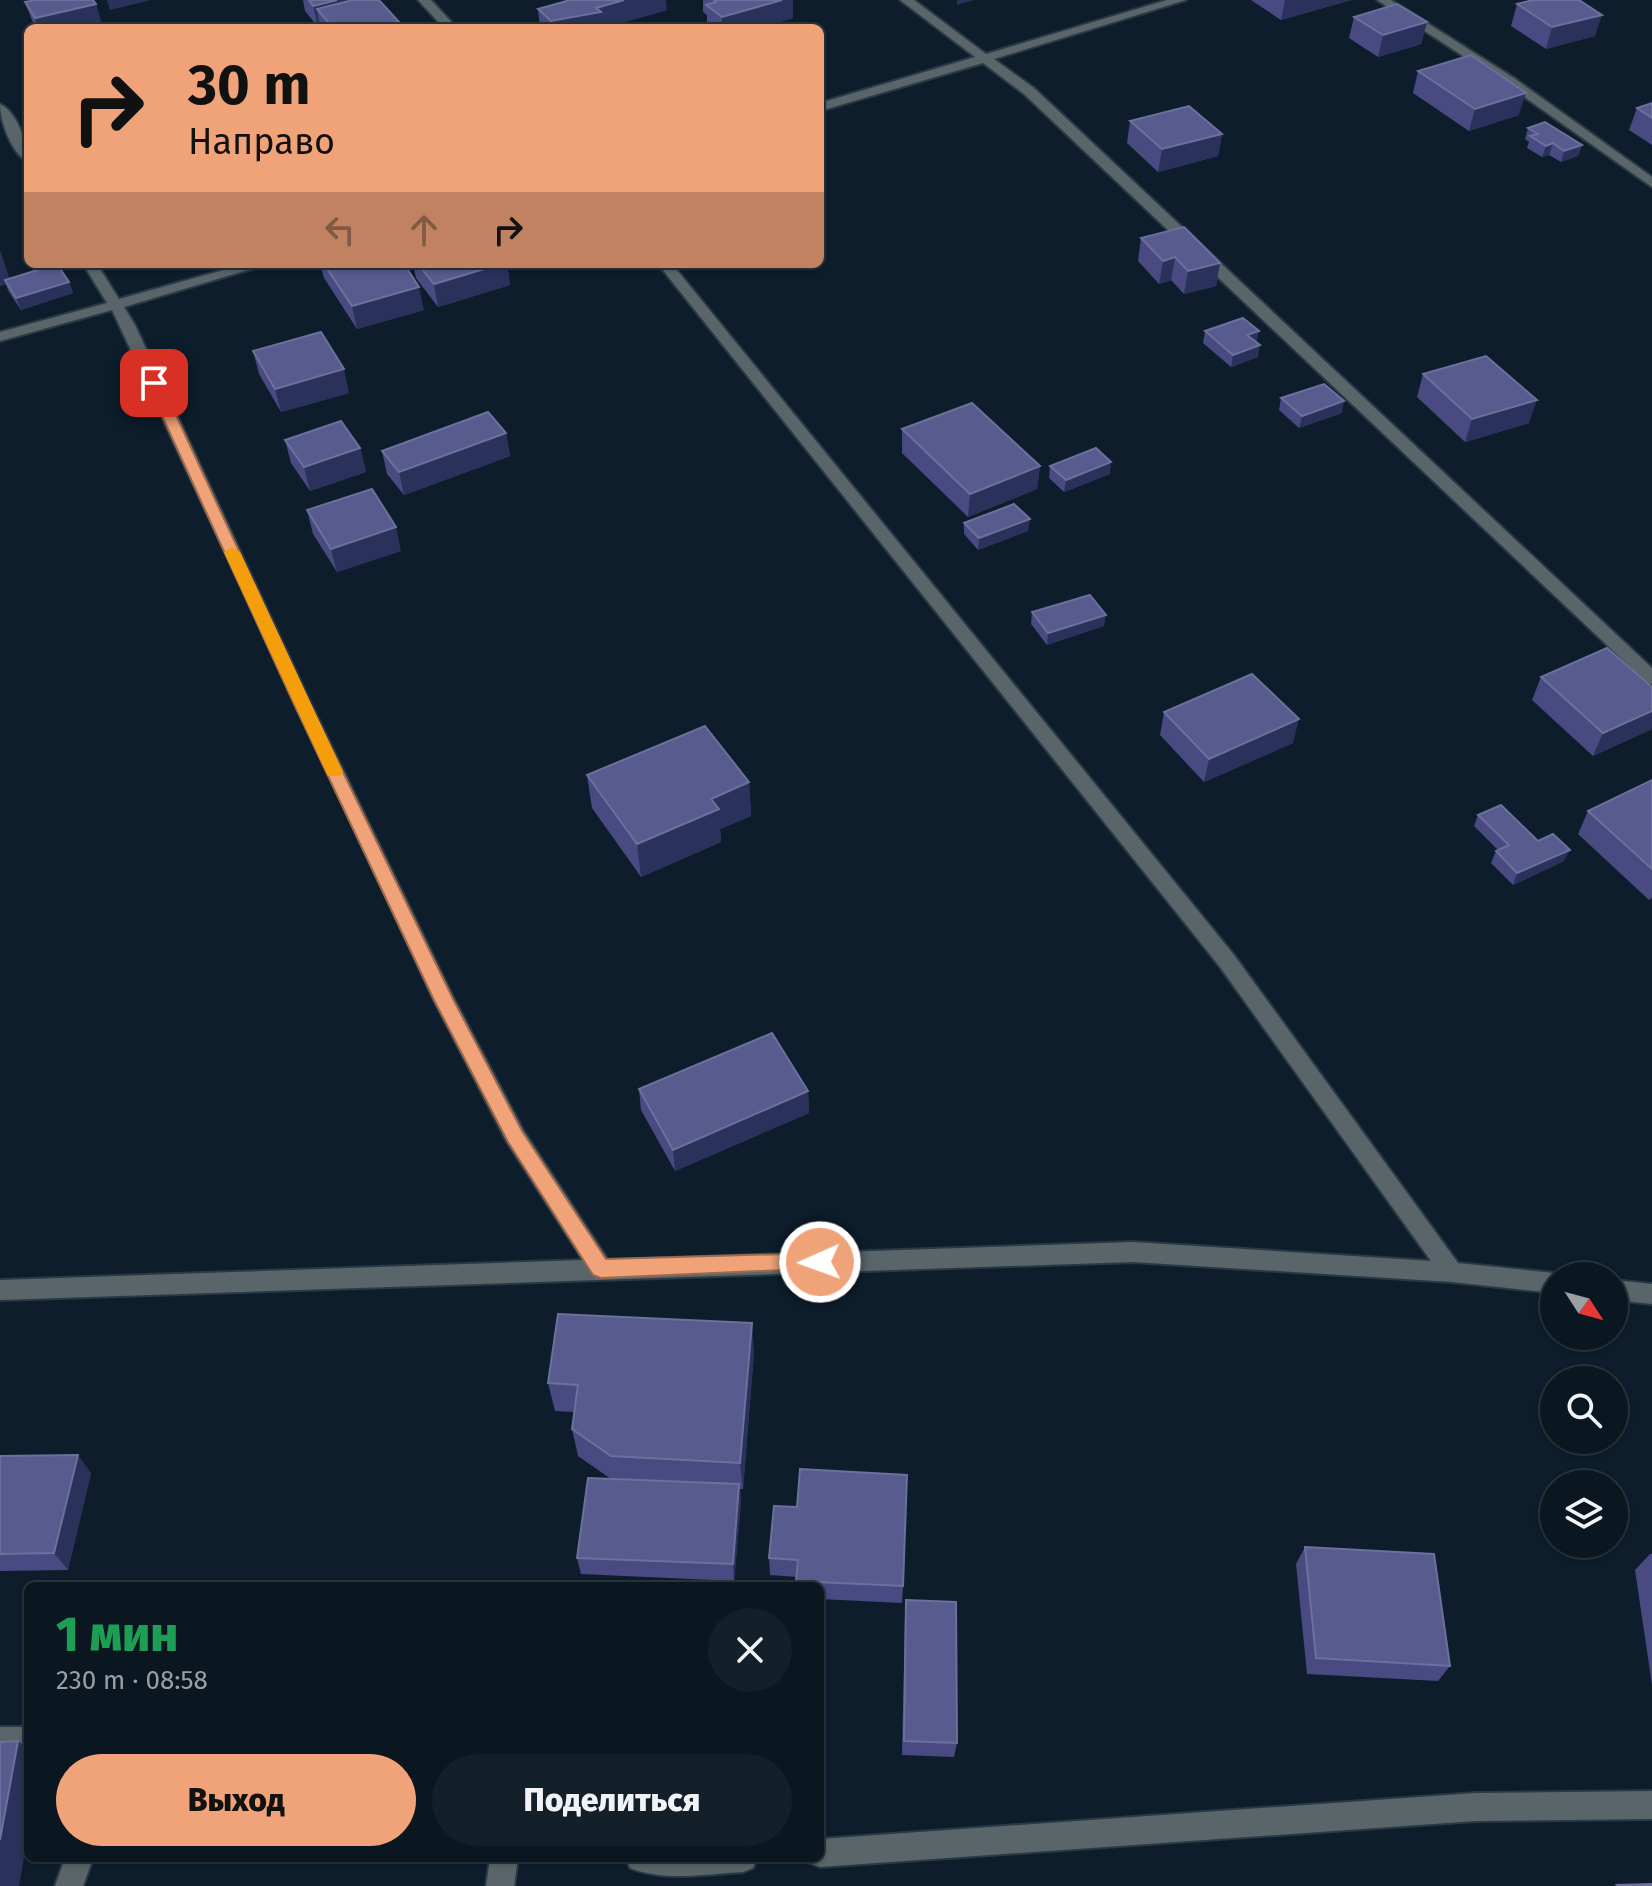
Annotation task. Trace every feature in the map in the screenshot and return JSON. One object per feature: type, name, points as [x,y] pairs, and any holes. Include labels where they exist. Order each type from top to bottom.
[{"type":"street","points":[[424,0],[447,24]]},
{"type":"street","points":[[906,0],[987,58],[1041,102],[1652,678]]},
{"type":"street","points":[[824,106],[1180,0]]},
{"type":"street","points":[[1383,0],[1510,81],[1652,183]]},
{"type":"street","points":[[0,108],[24,151]]},
{"type":"street","points":[[92,268],[128,325],[301,702],[444,1000],[515,1136],[601,1269]]},
{"type":"street","points":[[0,337],[247,268]]},
{"type":"street","points":[[668,268],[1227,961],[1452,1272]]},
{"type":"street","points":[[0,1290],[1133,1252],[1452,1272],[1540,1281]]},
{"type":"street","points":[[1628,1291],[1652,1294]]},
{"type":"street","points":[[0,1740],[24,1740]]},
{"type":"street","points":[[824,1853],[1476,1807],[1652,1805]]},
{"type":"street","points":[[69,1886],[78,1862]]},
{"type":"street","points":[[500,1886],[503,1862]]},
{"type":"street","points":[[666,1862],[686,1862]]},
{"type":"building","points":[[93,0],[96,4],[35,18],[25,2]]},
{"type":"building","points":[[309,0],[337,0],[313,6]]},
{"type":"building","points":[[353,0],[379,0],[399,22],[330,24],[317,9]]},
{"type":"building","points":[[570,0],[624,0],[596,8],[601,12],[551,21],[538,9]]},
{"type":"building","points":[[714,0],[782,0],[722,17],[706,5],[716,2]]},
{"type":"building","points":[[1533,0],[1579,0],[1602,15],[1552,27],[1517,4]]},
{"type":"building","points":[[1397,4],[1427,22],[1383,35],[1354,17]]},
{"type":"building","points":[[1471,55],[1526,93],[1475,109],[1418,71]]},
{"type":"building","points":[[1652,103],[1652,118],[1637,108]]},
{"type":"building","points":[[1189,106],[1222,134],[1162,149],[1130,121]]},
{"type":"building","points":[[1545,122],[1582,145],[1564,151],[1553,143],[1546,146],[1530,136],[1538,134],[1528,128]]},
{"type":"building","points":[[1184,227],[1220,263],[1188,271],[1175,257],[1163,261],[1141,238]]},
{"type":"building","points":[[44,268],[60,268],[69,282],[16,298],[5,280]]},
{"type":"building","points":[[327,268],[407,268],[419,287],[352,306]]},
{"type":"building","points":[[421,268],[488,268],[434,284]]},
{"type":"building","points":[[1243,318],[1259,331],[1247,335],[1260,345],[1233,355],[1205,331]]},
{"type":"building","points":[[321,332],[344,369],[275,389],[253,351]]},
{"type":"building","points":[[1486,356],[1537,400],[1472,419],[1423,374]]},
{"type":"building","points":[[1324,384],[1344,401],[1302,416],[1281,398]]},
{"type":"building","points":[[972,403],[1040,466],[970,494],[902,429]]},
{"type":"building","points":[[488,412],[506,433],[399,472],[382,451]]},
{"type":"building","points":[[341,421],[360,448],[304,467],[285,440]]},
{"type":"building","points":[[1096,448],[1111,462],[1066,480],[1050,466]]},
{"type":"building","points":[[372,489],[396,527],[331,549],[307,510]]},
{"type":"building","points":[[1014,504],[1030,519],[979,538],[964,523]]},
{"type":"building","points":[[1090,595],[1106,615],[1048,633],[1032,612]]},
{"type":"building","points":[[1607,648],[1652,687],[1652,711],[1603,733],[1541,677]]},
{"type":"building","points":[[1252,674],[1299,719],[1209,759],[1164,712]]},
{"type":"building","points":[[705,726],[749,782],[711,799],[719,809],[637,844],[587,775]]},
{"type":"building","points":[[1652,780],[1652,869],[1588,811]]},
{"type":"building","points":[[1501,805],[1538,841],[1553,834],[1570,850],[1517,873],[1496,851],[1509,845],[1478,815]]},
{"type":"building","points":[[772,1033],[808,1091],[673,1150],[639,1089]]},
{"type":"building","points":[[558,1314],[752,1323],[740,1463],[611,1456],[572,1429],[578,1385],[548,1383]]},
{"type":"building","points":[[78,1455],[54,1553],[0,1554],[0,1456]]},
{"type":"building","points":[[800,1469],[907,1475],[903,1586],[796,1581],[798,1560],[769,1558],[774,1506],[797,1507]]},
{"type":"building","points":[[588,1478],[739,1484],[733,1564],[577,1558]]},
{"type":"building","points":[[1305,1547],[1434,1554],[1450,1666],[1316,1658]]},
{"type":"building","points":[[906,1600],[956,1602],[957,1743],[904,1741]]},
{"type":"building","points":[[18,1741],[0,1840],[0,1742]]},
{"type":"building","points":[[1652,1884],[1652,1886],[1617,1885]]},
{"type":"slow traffic","points":[[232,552],[334,772]]},
{"type":"route","points":[[154,383],[301,702],[444,1000],[515,1136],[601,1269],[820,1262]]}]
